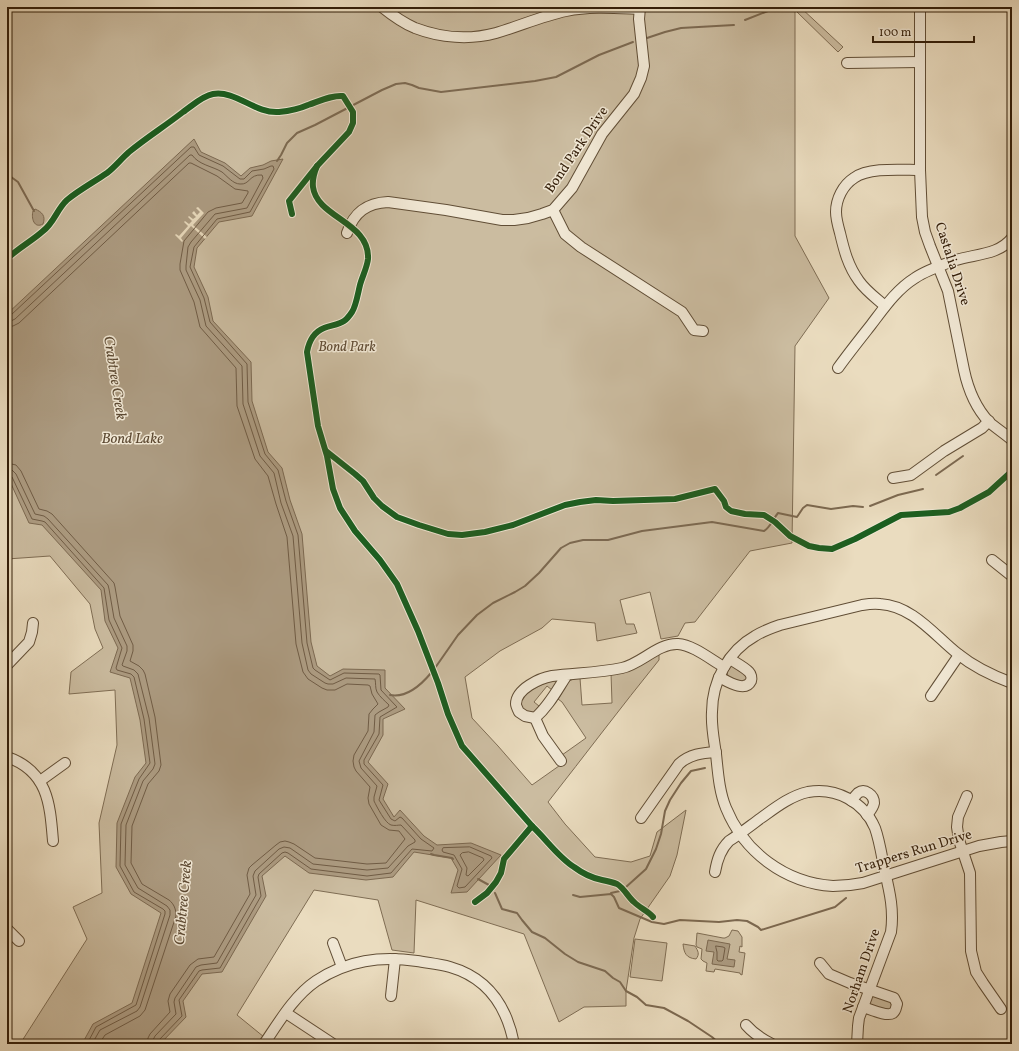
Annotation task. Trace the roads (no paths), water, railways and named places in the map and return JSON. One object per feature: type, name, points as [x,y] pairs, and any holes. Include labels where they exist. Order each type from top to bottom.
[{"type":"street","points":[[382,7],[395,17],[414,28],[433,34],[451,37],[473,37],[494,33],[566,11],[596,8],[640,8]]},
{"type":"street","name":"Castalia Drive","points":[[920,7],[920,170],[923,224],[950,297],[967,383],[971,395],[989,421],[1012,440]]},
{"type":"street","name":"Bond Park Drive","points":[[348,233],[356,215],[362,209],[380,202],[439,209],[502,220],[528,218],[553,210],[572,188],[602,134],[634,94],[641,78],[644,66],[639,19],[640,8]]},
{"type":"street","points":[[847,63],[920,62]]},
{"type":"street","points":[[886,306],[865,289],[850,267],[837,223],[836,212],[838,200],[842,190],[848,183],[854,178],[867,172],[879,170],[920,170]]},
{"type":"street","points":[[553,210],[565,234],[580,247],[682,312],[694,330],[703,331]]},
{"type":"street","points":[[838,368],[900,289],[938,266],[963,258],[980,255],[1007,245],[1012,238]]},
{"type":"street","points":[[893,478],[910,475],[944,451],[982,428],[989,421]]},
{"type":"street","points":[[992,560],[1012,576]]},
{"type":"street","name":"Trappers Run Drive","points":[[1012,683],[985,671],[959,654],[910,613],[890,605],[862,605],[767,630],[745,642],[727,663],[719,677],[714,694],[712,712],[720,788],[728,812],[740,834],[755,852],[782,872],[801,880],[824,885],[839,886],[864,883],[963,851],[985,845],[1012,841]]},
{"type":"street","points":[[7,666],[29,642],[33,623]]},
{"type":"street","points":[[535,718],[526,716],[519,712],[516,704],[521,691],[539,680],[552,676],[622,668],[637,662],[660,649],[674,644],[684,645],[694,649],[749,672],[751,676],[747,686],[742,687],[719,677]]},
{"type":"street","points":[[931,696],[959,654]]},
{"type":"street","points":[[535,718],[552,698],[567,675]]},
{"type":"street","points":[[535,718],[543,736],[561,761]]},
{"type":"street","points":[[641,818],[683,760],[694,755],[716,752]]},
{"type":"street","points":[[7,757],[26,767],[40,781],[46,793],[49,805],[53,841]]},
{"type":"street","points":[[40,781],[65,763]]},
{"type":"street","name":"Norham Drive","points":[[715,872],[718,858],[723,848],[729,841],[783,803],[804,793],[817,791],[839,794],[852,801],[867,815],[873,824],[877,835],[892,905],[892,924],[891,932],[863,1007],[858,1026],[857,1044]]},
{"type":"street","points":[[852,801],[860,792],[870,794],[874,802],[867,815]]},
{"type":"street","points":[[967,796],[961,810],[958,822],[958,831],[970,873],[970,944],[974,965],[983,984],[1001,1009]]},
{"type":"street","points":[[7,929],[19,941]]},
{"type":"street","points":[[333,943],[342,967]]},
{"type":"street","points":[[391,996],[395,959]]},
{"type":"street","points":[[264,1044],[298,997],[316,981],[342,967],[357,962],[395,959],[450,967],[478,980],[491,993],[506,1015],[514,1044]]},
{"type":"street","points":[[820,963],[829,974],[894,998],[897,1004],[896,1010],[892,1014],[888,1015],[863,1007]]},
{"type":"street","points":[[286,1013],[333,1044]]},
{"type":"street","points":[[746,1025],[757,1035],[772,1044]]},
{"type":"water","name":"Bond Lake","points":[[194,139],[201,152],[225,163],[241,176],[250,168],[263,165],[271,161],[283,159],[252,216],[219,222],[197,248],[194,267],[208,297],[213,321],[251,362],[252,401],[268,452],[282,468],[290,500],[302,534],[311,642],[317,666],[330,676],[343,669],[385,670],[385,688],[405,709],[383,719],[383,735],[368,762],[388,784],[383,799],[394,817],[400,810],[424,836],[437,845],[471,843],[501,855],[467,892],[451,893],[458,870],[451,858],[414,852],[393,877],[366,880],[309,873],[285,856],[262,876],[266,896],[222,972],[202,974],[183,1001],[186,1017],[160,1044],[82,1044],[93,1024],[132,1003],[161,913],[131,894],[116,867],[117,823],[135,777],[146,763],[140,720],[130,678],[110,672],[118,648],[105,621],[101,590],[42,525],[29,523],[7,475],[7,314]]},
{"type":"water","points":[[35,209],[40,211],[43,215],[43,224],[35,224],[32,214]]},
{"type":"water","points":[[708,940],[730,944],[727,959],[735,960],[734,967],[712,964],[714,952],[706,951]]},
{"type":"waterway","points":[[745,20],[778,7]]},
{"type":"waterway","points":[[647,38],[681,28],[734,25]]},
{"type":"waterway","points":[[277,161],[287,143],[297,133],[396,84],[405,83],[419,88],[441,92],[535,81],[556,77],[599,55],[633,42]]},
{"type":"waterway","points":[[7,174],[18,182],[34,211]]},
{"type":"waterway","points":[[936,475],[963,456]]},
{"type":"waterway","points":[[870,506],[898,495],[923,489]]},
{"type":"waterway","points":[[435,668],[458,635],[477,615],[493,603],[525,586],[539,573],[561,548],[570,543],[583,540],[608,540],[642,531],[712,522],[764,531],[770,526],[778,513],[797,517],[807,505],[831,509],[853,506],[863,507]]},
{"type":"waterway","points":[[390,695],[402,695],[413,690],[431,673]]},
{"type":"waterway","points":[[626,887],[646,869],[656,849],[661,834],[665,811],[681,783],[691,771],[705,768]]},
{"type":"waterway","points":[[431,854],[453,859]]},
{"type":"waterway","points":[[478,879],[489,885]]},
{"type":"waterway","points":[[611,893],[620,891]]},
{"type":"waterway","points":[[495,893],[502,909],[517,913],[532,932],[545,938],[578,962],[605,971],[620,982],[626,991],[637,997],[646,1005],[664,1008],[688,1021],[720,1044]]},
{"type":"waterway","points":[[573,895],[580,897],[611,894],[619,908],[652,922],[664,924],[680,920],[719,922],[737,920],[747,921],[761,930],[835,907],[846,898]]},
{"type":"park label","name":"Bond Park","points":[[347,347]]},
{"type":"water label","name":"Crabtree Creek","points":[[114,378]]},
{"type":"water label","name":"Crabtree Creek","points":[[184,903]]}]
